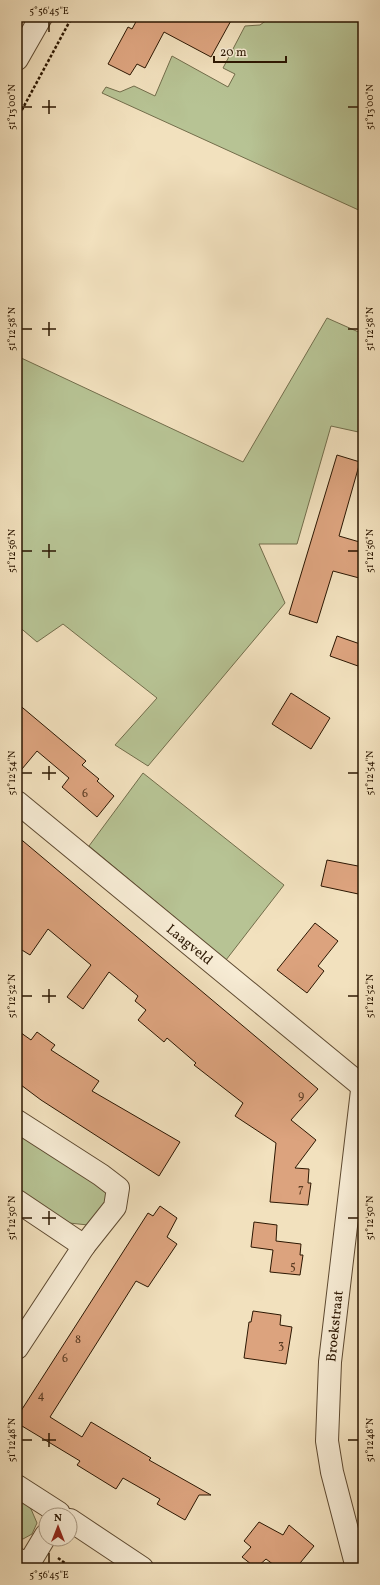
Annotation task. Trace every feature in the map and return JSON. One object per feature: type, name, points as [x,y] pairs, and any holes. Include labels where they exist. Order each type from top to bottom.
[{"type":"street","points":[[17,59],[41,17]]},
{"type":"street","name":"Laagveld","points":[[17,802],[363,1084]]},
{"type":"street","name":"Broekstraat","points":[[357,1568],[332,1472],[327,1441],[330,1362],[363,1084]]},
{"type":"street","points":[[17,1121],[101,1175],[118,1188],[115,1207],[84,1246],[17,1348]]},
{"type":"street","points":[[17,1201],[84,1246]]},
{"type":"street","points":[[17,1486],[49,1507]]},
{"type":"street","points":[[78,1526],[142,1568]]},
{"type":"street","points":[[24,1564],[38,1546]]},
{"type":"path","points":[[17,119],[72,17]]},
{"type":"green space","points":[[271,17],[363,17],[363,212],[102,93],[106,87],[120,92],[134,86],[155,96],[172,56],[228,87],[235,74],[223,68],[245,26],[260,25]]},
{"type":"green space","points":[[327,318],[363,334],[363,433],[331,426],[297,544],[259,544],[285,603],[148,766],[115,745],[157,698],[63,624],[37,642],[17,625],[17,356],[243,462]]},
{"type":"green space","points":[[143,773],[284,885],[226,960],[89,846]]},
{"type":"green space","points":[[17,1130],[107,1187],[110,1199],[88,1225],[69,1223],[17,1188]]},
{"type":"green space","points":[[17,1496],[31,1509],[37,1523],[32,1534],[23,1539],[17,1538]]},
{"type":"building","points":[[135,17],[233,17],[211,57],[164,32],[145,68],[137,64],[130,75],[108,64],[128,27],[132,29],[138,18]]},
{"type":"building","points":[[337,455],[360,462],[339,536],[363,543],[363,579],[333,571],[317,623],[289,614]]},
{"type":"building","points":[[337,636],[363,645],[363,651],[358,666],[330,656]]},
{"type":"building","points":[[291,693],[330,718],[311,749],[272,724]]},
{"type":"building","points":[[17,703],[86,761],[82,765],[99,779],[97,781],[114,796],[97,817],[62,787],[69,778],[37,751],[17,775]]},
{"type":"building","points":[[17,836],[318,1089],[291,1120],[316,1140],[295,1168],[309,1169],[308,1183],[311,1183],[308,1205],[270,1202],[276,1143],[235,1116],[243,1103],[194,1065],[196,1063],[167,1038],[164,1042],[138,1020],[146,1010],[135,1001],[138,996],[109,972],[83,1009],[67,997],[91,965],[48,929],[30,955],[17,947]]},
{"type":"building","points":[[327,860],[363,867],[363,895],[321,886]]},
{"type":"building","points":[[315,923],[338,941],[318,966],[324,971],[307,993],[277,970]]},
{"type":"building","points":[[17,1030],[31,1040],[37,1032],[55,1045],[51,1050],[99,1081],[92,1091],[180,1142],[159,1176],[41,1100],[17,1082]]},
{"type":"building","points":[[160,1206],[177,1218],[167,1237],[177,1244],[148,1287],[136,1281],[50,1417],[82,1437],[91,1422],[151,1458],[149,1460],[211,1495],[199,1495],[185,1520],[157,1504],[160,1499],[123,1478],[116,1489],[77,1465],[80,1461],[17,1423],[17,1417],[148,1213],[153,1216]]},
{"type":"building","points":[[254,1222],[277,1225],[276,1241],[301,1244],[300,1255],[303,1255],[300,1275],[270,1272],[273,1250],[251,1247]]},
{"type":"building","points":[[253,1311],[281,1315],[280,1325],[292,1327],[286,1364],[244,1358],[249,1322],[251,1322]]},
{"type":"building","points":[[259,1522],[283,1535],[289,1525],[314,1546],[296,1568],[278,1568],[266,1559],[256,1568],[242,1557],[251,1547],[244,1541]]}]
